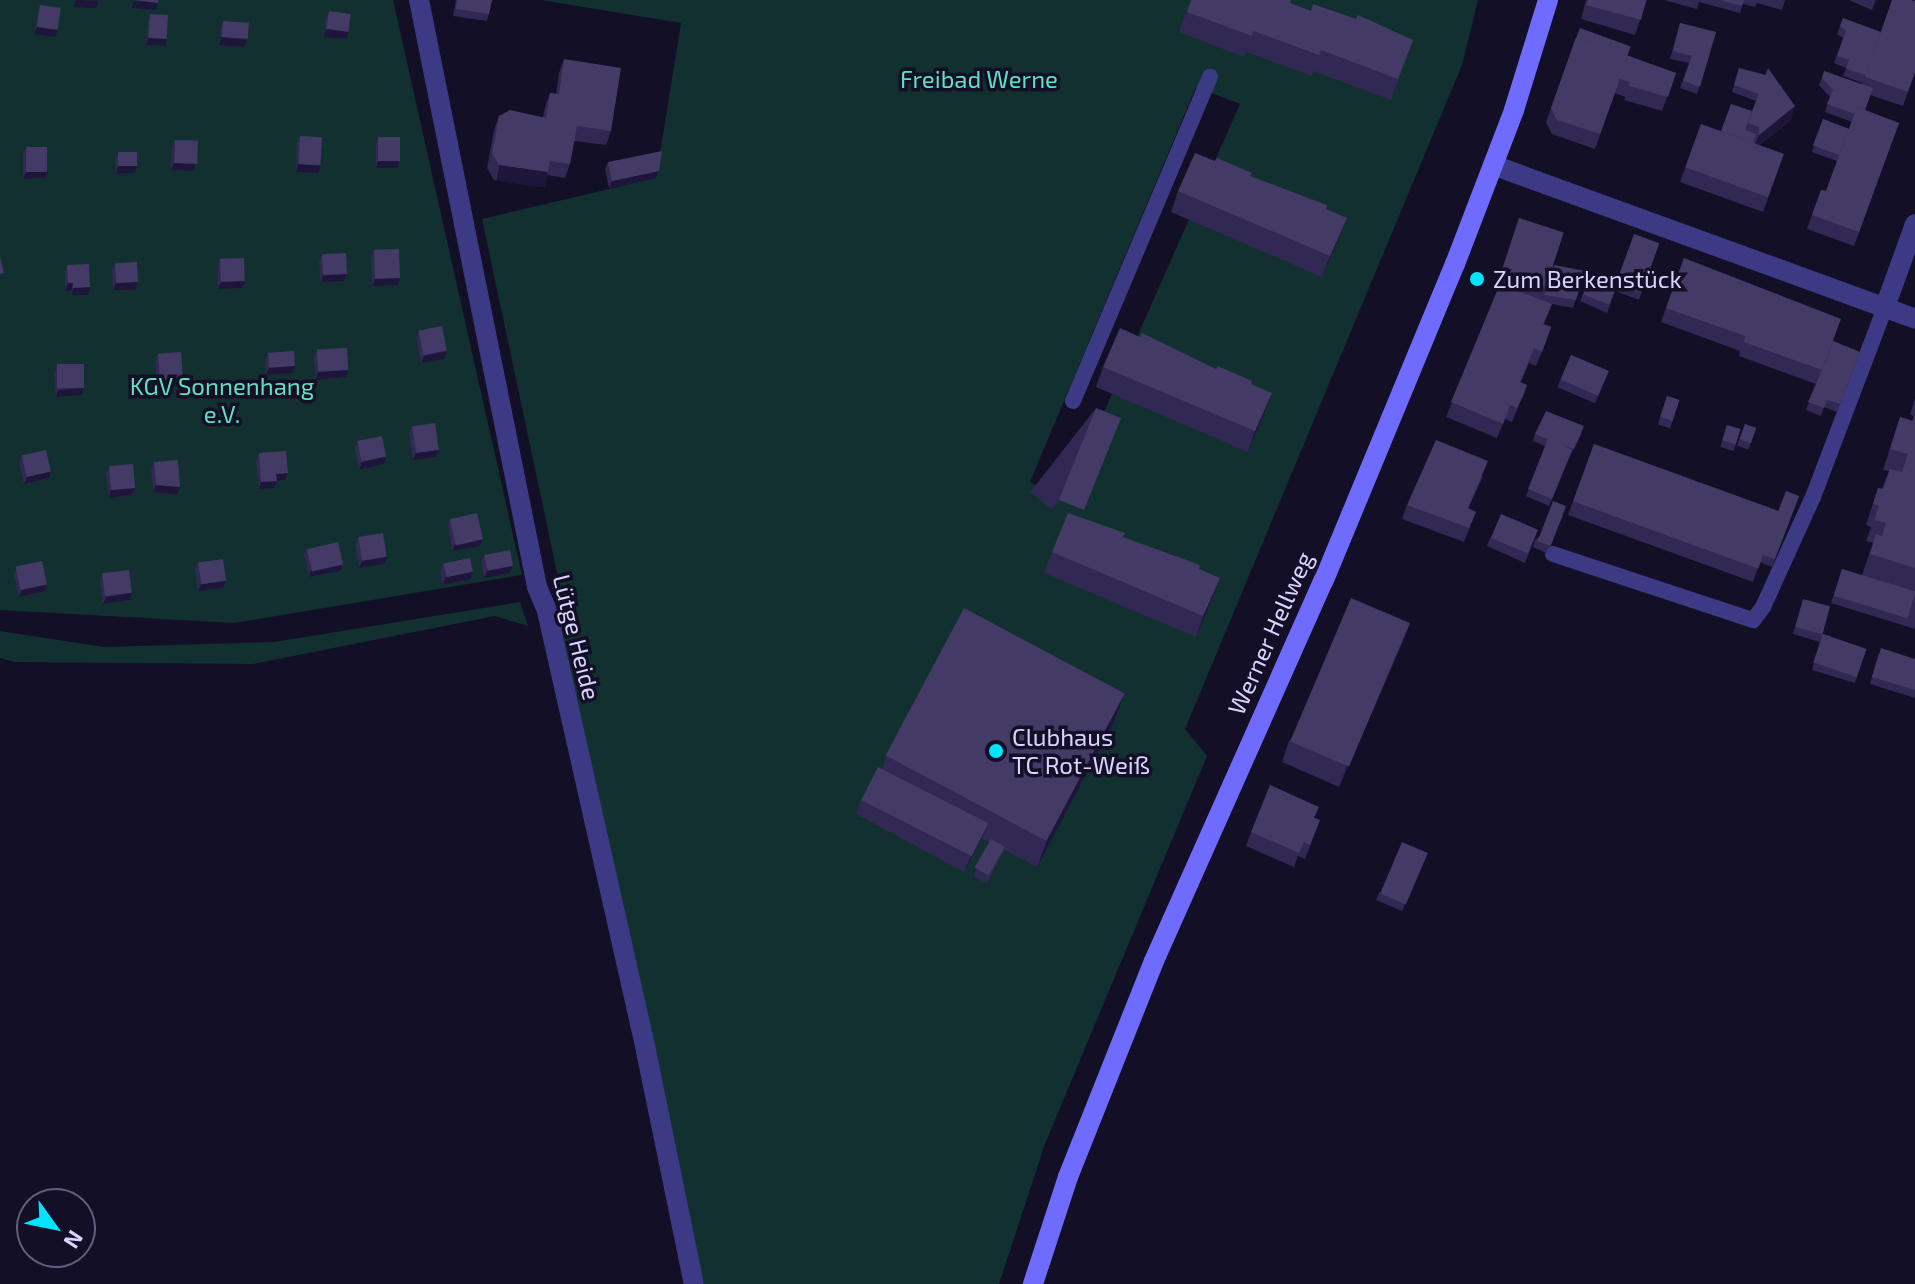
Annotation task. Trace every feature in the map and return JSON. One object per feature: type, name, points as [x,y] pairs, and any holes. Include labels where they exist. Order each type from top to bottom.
[{"type":"main road","name":"Werner Hellweg","points":[[1033,1284],[1068,1177],[1154,961],[1324,580],[1493,165],[1548,0]]},
{"type":"street","name":"Lütge Heide","points":[[419,0],[537,587],[547,611],[646,1051],[694,1284]]},
{"type":"street","points":[[1493,165],[1915,319]]},
{"type":"street","points":[[1885,307],[1915,224]]},
{"type":"lane","points":[[1073,401],[1210,77]]},
{"type":"lane","points":[[1553,554],[1753,620],[1763,607],[1813,497],[1885,307]]},
{"type":"green space","name":"KGV Sonnenhang e.V.","points":[[0,0],[393,0],[522,575],[234,623],[0,610]]},
{"type":"green space","name":"Freibad Werne","points":[[541,0],[1478,0],[1462,65],[1185,729],[1207,756],[1045,1144],[999,1284],[704,1284],[557,623],[570,634],[482,219],[656,178],[681,23]],"holes":[[[1196,87],[1240,104],[1065,500],[1030,482]]]},
{"type":"green space","points":[[520,602],[528,626],[495,616],[253,664],[14,662],[0,658],[0,631],[104,647],[274,642]]},
{"type":"building","points":[[457,0],[492,0],[489,14],[456,9]]},
{"type":"building","points":[[1191,0],[1291,0],[1290,3],[1311,11],[1313,4],[1356,19],[1358,15],[1413,40],[1398,79],[1321,50],[1319,55],[1254,31],[1252,36],[1187,12]]},
{"type":"building","points":[[1588,0],[1646,0],[1641,20],[1586,5]]},
{"type":"building","points":[[1720,0],[1744,0],[1742,6]]},
{"type":"building","points":[[1892,0],[1915,1],[1915,72],[1908,92],[1865,77]]},
{"type":"building","points":[[40,5],[61,8],[58,30],[37,27]]},
{"type":"building","points":[[329,11],[351,14],[348,32],[326,29]]},
{"type":"building","points":[[150,14],[168,15],[167,39],[149,38]]},
{"type":"building","points":[[1843,18],[1881,32],[1866,75],[1846,69],[1849,60],[1837,56],[1846,31],[1840,26]]},
{"type":"building","points":[[223,21],[249,23],[248,39],[222,37]]},
{"type":"building","points":[[1680,23],[1716,32],[1700,87],[1683,81],[1692,56],[1673,51]]},
{"type":"building","points":[[1580,28],[1631,46],[1627,56],[1577,37]]},
{"type":"building","points":[[1576,37],[1676,73],[1668,97],[1629,86],[1630,82],[1620,79],[1600,134],[1557,120],[1551,108]]},
{"type":"building","points":[[564,59],[621,68],[611,131],[577,126],[570,164],[550,161],[548,172],[499,165],[492,154],[499,116],[510,110],[546,118],[550,93],[559,94]]},
{"type":"building","points":[[1739,68],[1766,75],[1759,94],[1734,85]]},
{"type":"building","points":[[1768,68],[1795,106],[1759,135],[1759,127],[1748,123]]},
{"type":"building","points":[[1824,71],[1873,88],[1865,110],[1857,107],[1855,114],[1827,104],[1833,90],[1822,78]]},
{"type":"building","points":[[1731,104],[1752,111],[1745,130],[1756,134],[1753,143],[1721,131]]},
{"type":"building","points":[[1857,107],[1899,123],[1859,232],[1812,215],[1821,190],[1826,191]]},
{"type":"building","points":[[1823,119],[1849,129],[1839,155],[1813,145]]},
{"type":"building","points":[[1701,124],[1784,154],[1768,197],[1685,167]]},
{"type":"building","points":[[300,136],[322,137],[321,165],[299,164]]},
{"type":"building","points":[[378,137],[400,137],[400,161],[378,161]]},
{"type":"building","points":[[175,140],[198,141],[197,164],[174,163]]},
{"type":"building","points":[[26,147],[47,147],[47,172],[26,172]]},
{"type":"building","points":[[662,151],[659,171],[612,181],[608,162]]},
{"type":"building","points":[[118,152],[137,152],[137,166],[118,166]]},
{"type":"building","points":[[1195,153],[1215,161],[1217,158],[1252,173],[1250,176],[1327,205],[1326,209],[1347,218],[1330,256],[1178,191]]},
{"type":"building","points":[[1519,218],[1564,233],[1546,287],[1501,272]]},
{"type":"building","points":[[1634,234],[1659,243],[1641,293],[1616,284]]},
{"type":"building","points":[[399,249],[400,278],[375,279],[374,250]]},
{"type":"building","points":[[346,253],[347,274],[323,275],[322,254]]},
{"type":"building","points":[[244,258],[245,281],[221,282],[220,259]]},
{"type":"building","points":[[1684,258],[1841,319],[1822,370],[1744,342],[1745,336],[1666,308]]},
{"type":"building","points":[[137,262],[138,282],[116,283],[115,263]]},
{"type":"building","points":[[89,264],[90,287],[73,288],[73,283],[68,283],[67,265]]},
{"type":"building","points":[[1554,265],[1585,271],[1576,300],[1544,295]]},
{"type":"building","points":[[1591,274],[1617,284],[1609,305],[1583,295]]},
{"type":"building","points":[[1500,284],[1552,304],[1543,324],[1551,327],[1542,352],[1534,348],[1520,382],[1527,385],[1523,396],[1517,408],[1510,405],[1503,424],[1451,402]]},
{"type":"building","points":[[442,326],[447,351],[423,355],[418,331]]},
{"type":"building","points":[[1120,328],[1140,337],[1142,333],[1216,369],[1218,366],[1252,381],[1251,384],[1272,393],[1255,431],[1103,367]]},
{"type":"building","points":[[1833,341],[1860,352],[1840,404],[1827,400],[1824,408],[1808,402]]},
{"type":"building","points":[[347,348],[348,370],[318,372],[317,350]]},
{"type":"building","points":[[294,351],[295,366],[269,368],[268,353]]},
{"type":"building","points":[[181,352],[183,379],[160,381],[158,354]]},
{"type":"building","points":[[1571,355],[1609,371],[1598,396],[1560,380]]},
{"type":"building","points":[[57,364],[84,364],[84,388],[57,388]]},
{"type":"building","points":[[1667,396],[1679,400],[1673,421],[1660,417]]},
{"type":"building","points":[[1096,408],[1121,418],[1084,510],[1059,500]]},
{"type":"building","points":[[1546,411],[1584,426],[1574,449],[1563,445],[1572,450],[1552,499],[1528,489],[1548,439],[1535,434]]},
{"type":"building","points":[[1915,414],[1915,568],[1870,554],[1876,534],[1882,536],[1886,523],[1874,520],[1879,506],[1873,504],[1878,488],[1883,489],[1890,469],[1902,472],[1908,454],[1890,449],[1900,417],[1913,421]]},
{"type":"building","points":[[435,423],[439,450],[416,453],[412,426]]},
{"type":"building","points":[[1745,424],[1756,428],[1751,443],[1740,439]]},
{"type":"building","points":[[1727,425],[1740,429],[1736,444],[1722,440]]},
{"type":"building","points":[[382,436],[386,457],[361,461],[357,441]]},
{"type":"building","points":[[1436,440],[1488,461],[1468,508],[1476,512],[1469,528],[1407,505]]},
{"type":"building","points":[[1594,444],[1779,511],[1758,569],[1573,501]]},
{"type":"building","points":[[46,450],[51,471],[27,477],[22,456]]},
{"type":"building","points":[[286,451],[288,473],[276,474],[277,481],[261,482],[259,453]]},
{"type":"building","points":[[178,460],[180,487],[156,485],[154,462]]},
{"type":"building","points":[[133,464],[135,488],[111,490],[109,466]]},
{"type":"building","points":[[1786,491],[1799,496],[1775,560],[1762,554]]},
{"type":"building","points":[[1553,501],[1566,506],[1551,546],[1538,541]]},
{"type":"building","points":[[477,513],[483,539],[456,546],[450,519]]},
{"type":"building","points":[[1068,513],[1200,565],[1199,569],[1220,578],[1203,616],[1052,552]]},
{"type":"building","points":[[1501,514],[1538,530],[1528,554],[1491,538]]},
{"type":"building","points":[[383,533],[387,557],[362,561],[358,537]]},
{"type":"building","points":[[338,542],[343,564],[312,572],[307,549]]},
{"type":"building","points":[[510,550],[513,566],[488,571],[484,555]]},
{"type":"building","points":[[470,558],[473,572],[447,577],[444,564]]},
{"type":"building","points":[[223,559],[226,581],[201,584],[198,562]]},
{"type":"building","points":[[42,561],[47,584],[21,590],[16,567]]},
{"type":"building","points":[[1842,569],[1915,591],[1907,618],[1834,596]]},
{"type":"building","points":[[129,570],[132,593],[105,596],[102,573]]},
{"type":"building","points":[[1351,598],[1410,623],[1349,767],[1290,742]]},
{"type":"building","points":[[1803,599],[1830,606],[1823,634],[1795,627]]},
{"type":"building","name":"Clubhaus TC Rot-Weiß","points":[[964,608],[1125,693],[1046,841],[886,755]]},
{"type":"building","points":[[1823,634],[1866,649],[1857,677],[1813,662]]},
{"type":"building","points":[[1881,648],[1915,659],[1915,690],[1872,677]]},
{"type":"building","points":[[878,767],[988,823],[972,856],[861,800]]},
{"type":"building","points":[[1270,785],[1319,807],[1314,818],[1320,820],[1310,845],[1304,842],[1299,853],[1251,832]]},
{"type":"building","points":[[991,839],[1005,847],[988,876],[974,868]]},
{"type":"building","points":[[1402,842],[1428,853],[1406,904],[1380,894]]},
{"type":"place","name":"Zum Berkenstück","points":[[1477,279]]},
{"type":"place","name":"Clubhaus TC Rot-Weiß","points":[[996,751]]}]
